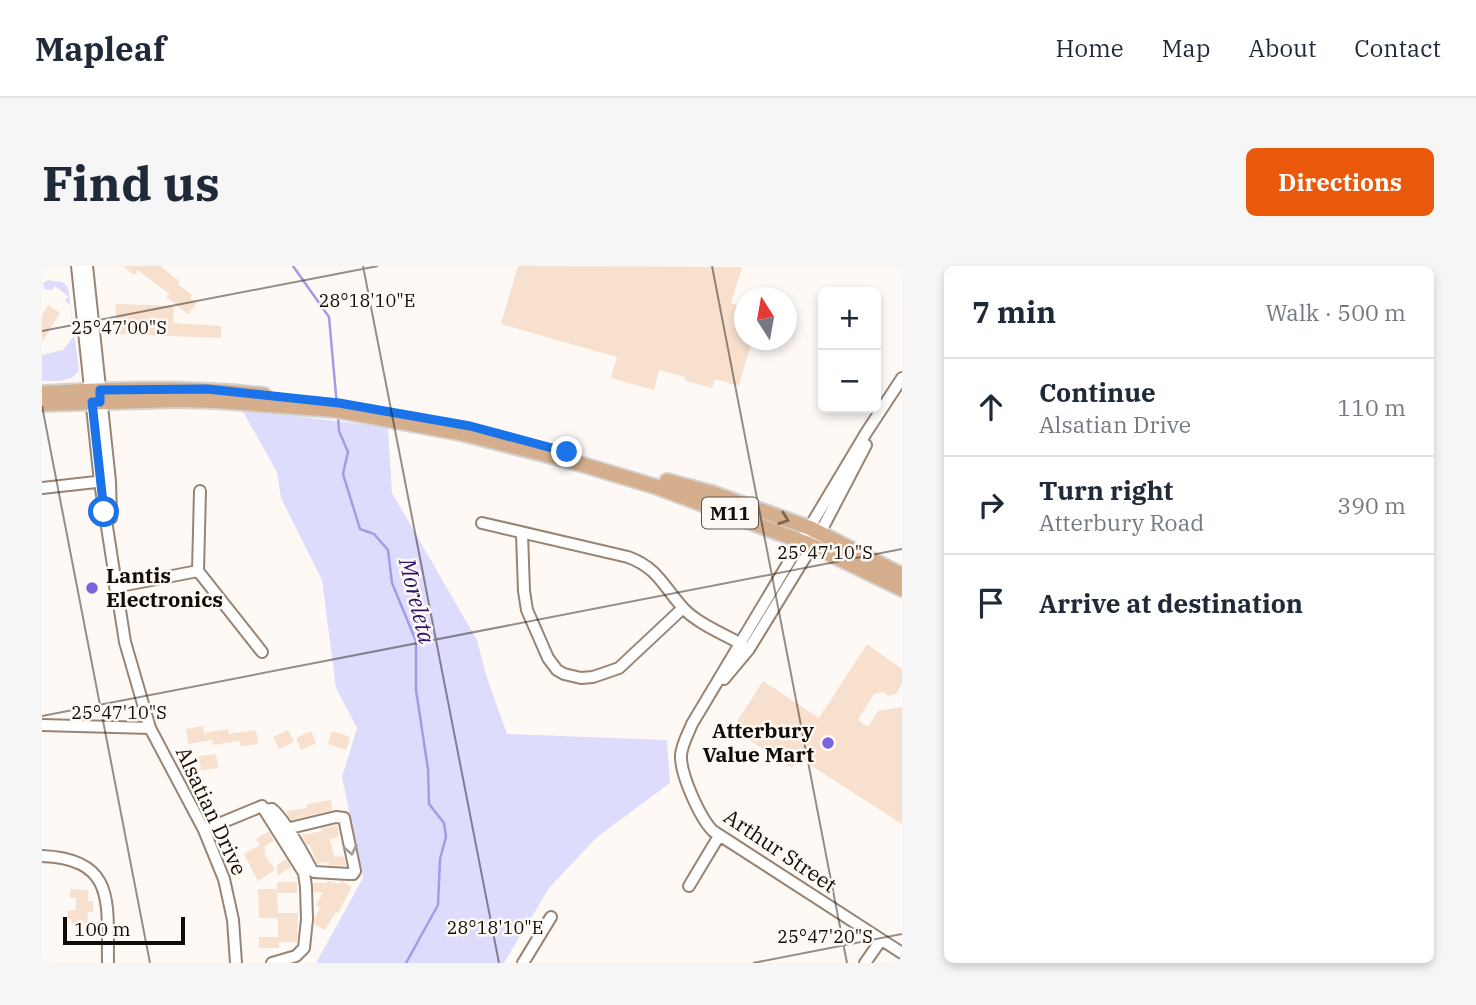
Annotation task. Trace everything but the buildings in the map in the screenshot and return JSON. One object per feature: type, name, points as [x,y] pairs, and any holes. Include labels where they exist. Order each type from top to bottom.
[{"type":"main road","name":"M11","points":[[42,393],[309,405],[470,426],[712,493],[902,575]]},
{"type":"main road","name":"M11","points":[[42,404],[96,396]]},
{"type":"main road","name":"M11","points":[[811,537],[902,589]]},
{"type":"street","points":[[77,266],[96,396]]},
{"type":"street","points":[[87,266],[96,396]]},
{"type":"street","points":[[482,523],[597,549],[641,562],[657,574],[683,608],[744,646],[811,537],[902,377]]},
{"type":"street","name":"Alsatian Drive","points":[[96,396],[115,587],[131,669],[150,728],[217,859],[230,900],[236,963]]},
{"type":"street","points":[[42,488],[105,481]]},
{"type":"street","points":[[200,491],[198,571],[262,652]]},
{"type":"street","points":[[522,534],[527,610],[548,658],[557,670],[564,674],[581,678],[613,671],[624,664],[683,608]]},
{"type":"street","points":[[115,587],[198,571]]},
{"type":"street","name":"Arthur Street","points":[[744,646],[712,690],[692,724],[682,748],[681,763],[704,821],[719,836],[902,953]]},
{"type":"street","points":[[42,725],[150,728]]},
{"type":"street","points":[[204,830],[262,808],[272,809],[314,872],[349,874],[355,871],[344,818],[336,817],[286,829]]},
{"type":"street","points":[[262,808],[304,873],[307,900],[304,948],[296,956],[272,963]]},
{"type":"street","points":[[688,886],[719,836]]},
{"type":"street","points":[[42,856],[73,859],[85,865],[98,879],[107,905],[108,963]]},
{"type":"street","points":[[523,963],[551,917]]},
{"type":"street","points":[[865,963],[881,940]]},
{"type":"shaded area","points":[[48,280],[62,282],[68,287],[79,370],[72,377],[63,380],[42,381],[42,355],[63,350],[74,336],[70,305],[65,301],[68,296],[55,286],[52,290],[44,289],[43,283]]},
{"type":"shaded area","points":[[242,410],[388,427],[392,493],[477,640],[507,734],[667,740],[670,783],[597,837],[549,888],[504,963],[316,963],[363,878],[342,777],[357,728],[336,688],[322,580],[281,498],[277,472]]},
{"type":"waterway","name":"Moreleta","points":[[293,266],[329,317],[337,406]]},
{"type":"waterway","name":"Moreleta","points":[[338,416],[339,431],[348,452],[343,474],[360,529],[374,534],[388,550],[392,583],[416,641],[416,690],[428,769],[429,804],[444,823],[446,837],[440,859],[438,905],[406,963]]},
{"type":"place","name":"Lantis Electronics","points":[[92,588]]},
{"type":"place","name":"Atterbury Value Mart","points":[[828,743]]},
{"type":"route","points":[[104,512],[92,402],[100,402],[100,390],[207,389],[339,403],[470,426],[567,452]]}]
